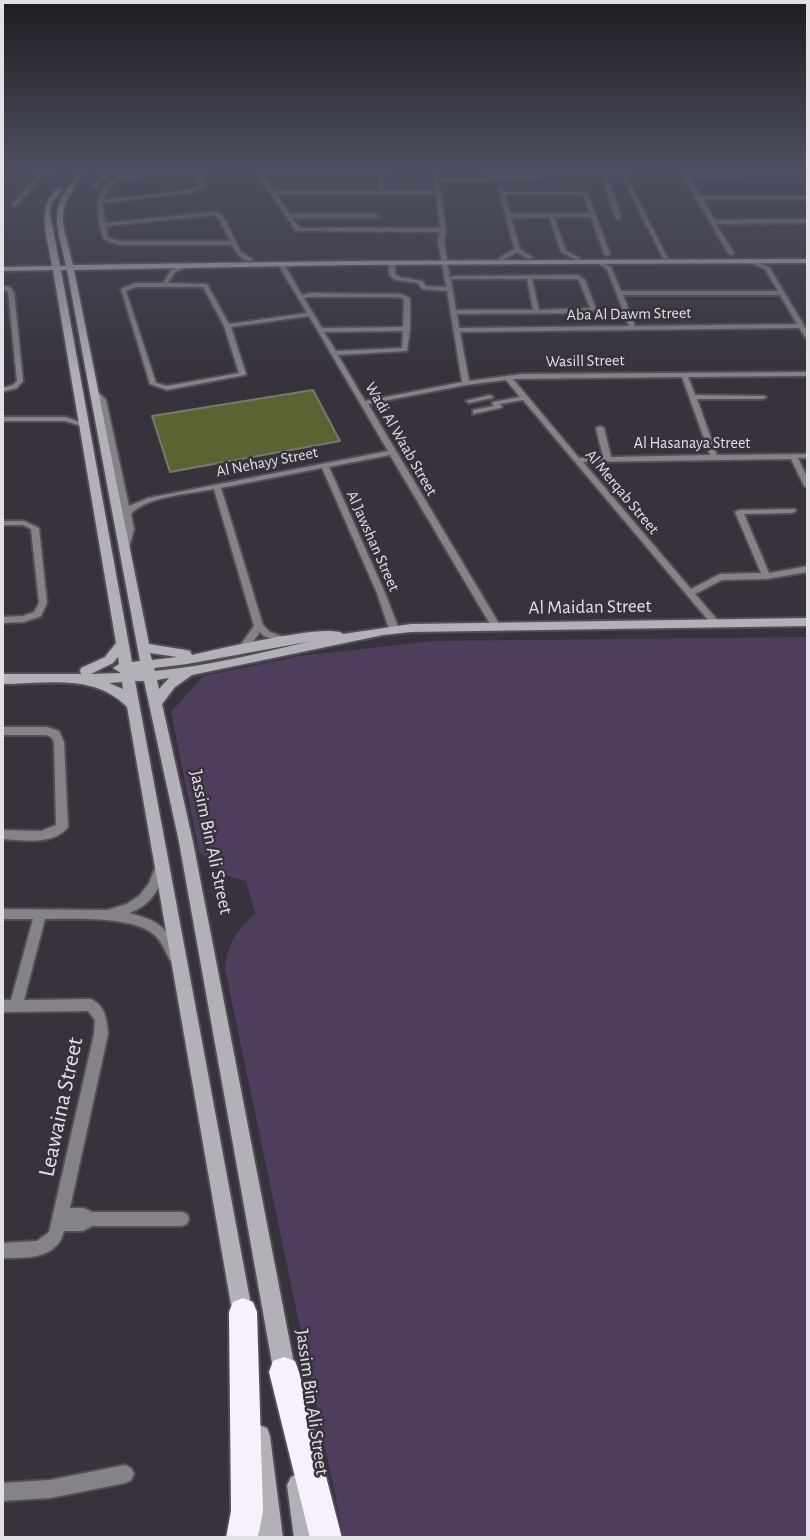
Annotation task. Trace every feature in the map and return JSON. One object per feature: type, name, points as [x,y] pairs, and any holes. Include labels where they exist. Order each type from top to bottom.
[{"type":"highway","points":[[242,1538],[247,1511],[243,1312]]},
{"type":"highway","points":[[284,1372],[326,1538]]},
{"type":"street","points":[[52,240],[127,673],[243,1312],[271,1538]]},
{"type":"street","points":[[64,240],[65,247],[74,260],[104,264],[230,260],[425,261],[530,277],[581,278],[593,309],[454,312]]},
{"type":"street","points":[[107,240],[233,243]]},
{"type":"street","points":[[231,240],[239,253],[250,260]]},
{"type":"street","points":[[443,240],[466,383]]},
{"type":"street","points":[[514,240],[517,250],[530,258]]},
{"type":"street","points":[[560,240],[564,252],[578,258]]},
{"type":"street","points":[[602,240],[607,254]]},
{"type":"street","points":[[657,240],[666,258]]},
{"type":"street","points":[[724,240],[732,253]]},
{"type":"street","points":[[2,270],[24,266],[54,248]]},
{"type":"street","points":[[501,258],[517,250]]},
{"type":"street","points":[[553,259],[564,252]]},
{"type":"street","points":[[230,260],[239,253]]},
{"type":"street","points":[[448,265],[501,258],[808,259]]},
{"type":"street","points":[[2,264],[57,265],[74,260],[156,266],[425,261],[448,265],[752,262],[770,265],[808,259]]},
{"type":"street","name":"Jassim Bin Ali Street","points":[[74,260],[73,282],[143,647],[208,955],[284,1372],[306,1538]]},
{"type":"street","points":[[609,268],[617,262]]},
{"type":"street","points":[[392,263],[392,275],[397,279],[419,282],[424,288],[450,290]]},
{"type":"street","points":[[600,263],[609,268],[632,328]]},
{"type":"street","points":[[73,282],[84,273],[104,264]]},
{"type":"street","name":"Wadi Al Waab Street","points":[[281,264],[496,627]]},
{"type":"street","points":[[165,284],[169,274],[188,265]]},
{"type":"street","points":[[770,265],[780,293],[808,337]]},
{"type":"street","points":[[24,266],[60,280]]},
{"type":"street","points":[[156,266],[169,274]]},
{"type":"street","points":[[530,277],[537,312]]},
{"type":"street","points":[[135,285],[205,285],[227,326],[244,370],[243,374],[167,388],[153,384],[123,290],[135,285]]},
{"type":"street","points":[[2,288],[8,288],[11,292],[20,382],[15,387],[2,390]]},
{"type":"street","points":[[619,293],[780,293]]},
{"type":"street","points":[[301,297],[407,298],[407,347],[401,352],[334,353]]},
{"type":"street","points":[[227,326],[310,314]]},
{"type":"street","points":[[2,324],[14,324]]},
{"type":"street","name":"Aba Al Dawm Street","points":[[456,330],[801,326]]},
{"type":"street","points":[[320,330],[407,329]]},
{"type":"street","points":[[684,374],[714,457]]},
{"type":"street","name":"Wasill Street","points":[[364,403],[466,383],[508,378],[808,374]]},
{"type":"street","name":"Al Merqab Street","points":[[508,378],[716,624]]},
{"type":"street","points":[[94,391],[103,400],[127,514],[130,533],[125,548]]},
{"type":"street","points":[[469,401],[490,397],[525,398]]},
{"type":"street","points":[[476,412],[498,407],[490,397]]},
{"type":"street","points":[[692,397],[763,397]]},
{"type":"street","points":[[58,419],[72,413],[80,404]]},
{"type":"street","points":[[2,419],[71,419],[84,425]]},
{"type":"street","points":[[600,428],[607,458]]},
{"type":"street","name":"Al Nehayy Street","points":[[127,514],[137,504],[148,500],[392,452]]},
{"type":"street","points":[[793,456],[808,486]]},
{"type":"street","name":"Al Hasanaya Street","points":[[577,460],[808,456]]},
{"type":"street","name":"Al Jawshan Street","points":[[324,465],[381,593],[394,629]]},
{"type":"street","points":[[217,486],[259,626],[267,634],[284,640]]},
{"type":"street","name":"Al Nehayy Street","points":[[123,495],[148,500]]},
{"type":"street","points":[[765,576],[739,512],[792,512]]},
{"type":"street","points":[[2,523],[28,524],[35,528],[43,603],[38,614],[24,619],[2,620]]},
{"type":"street","points":[[690,593],[720,578],[765,576],[808,569]]},
{"type":"street","name":"Al Maidan Street","points":[[150,671],[192,671],[394,629],[808,622]]},
{"type":"street","points":[[242,650],[259,626]]},
{"type":"street","name":"Al Maidan Street","points":[[150,671],[284,640],[372,633]]},
{"type":"street","points":[[84,675],[109,660],[122,644]]},
{"type":"street","points":[[143,647],[179,654],[212,655]]},
{"type":"street","points":[[2,669],[84,675],[112,688],[134,706]]},
{"type":"street","points":[[2,679],[150,671]]},
{"type":"street","points":[[156,702],[170,684],[192,671]]},
{"type":"street","points":[[2,731],[47,731],[55,734],[59,742],[62,827],[55,833],[46,835],[2,835]]},
{"type":"street","points":[[109,915],[134,908],[142,901],[155,888],[163,862]]},
{"type":"street","points":[[2,914],[109,915],[156,928],[169,945],[180,968]]},
{"type":"street","points":[[16,1006],[40,915]]},
{"type":"street","name":"Leawaina Street","points":[[2,1006],[91,1005],[100,1018],[101,1034],[56,1236],[47,1246],[37,1250],[2,1250]]},
{"type":"street","points":[[60,1219],[83,1224],[90,1219],[182,1219]]},
{"type":"street","points":[[2,1492],[50,1489],[125,1475]]},
{"type":"shaded area","points":[[808,637],[808,1538],[344,1538],[225,969],[234,939],[255,914],[246,881],[219,870],[199,851],[171,712],[203,676],[300,656],[433,641]]},
{"type":"building","points":[[313,390],[340,441],[170,472],[152,416]]}]
